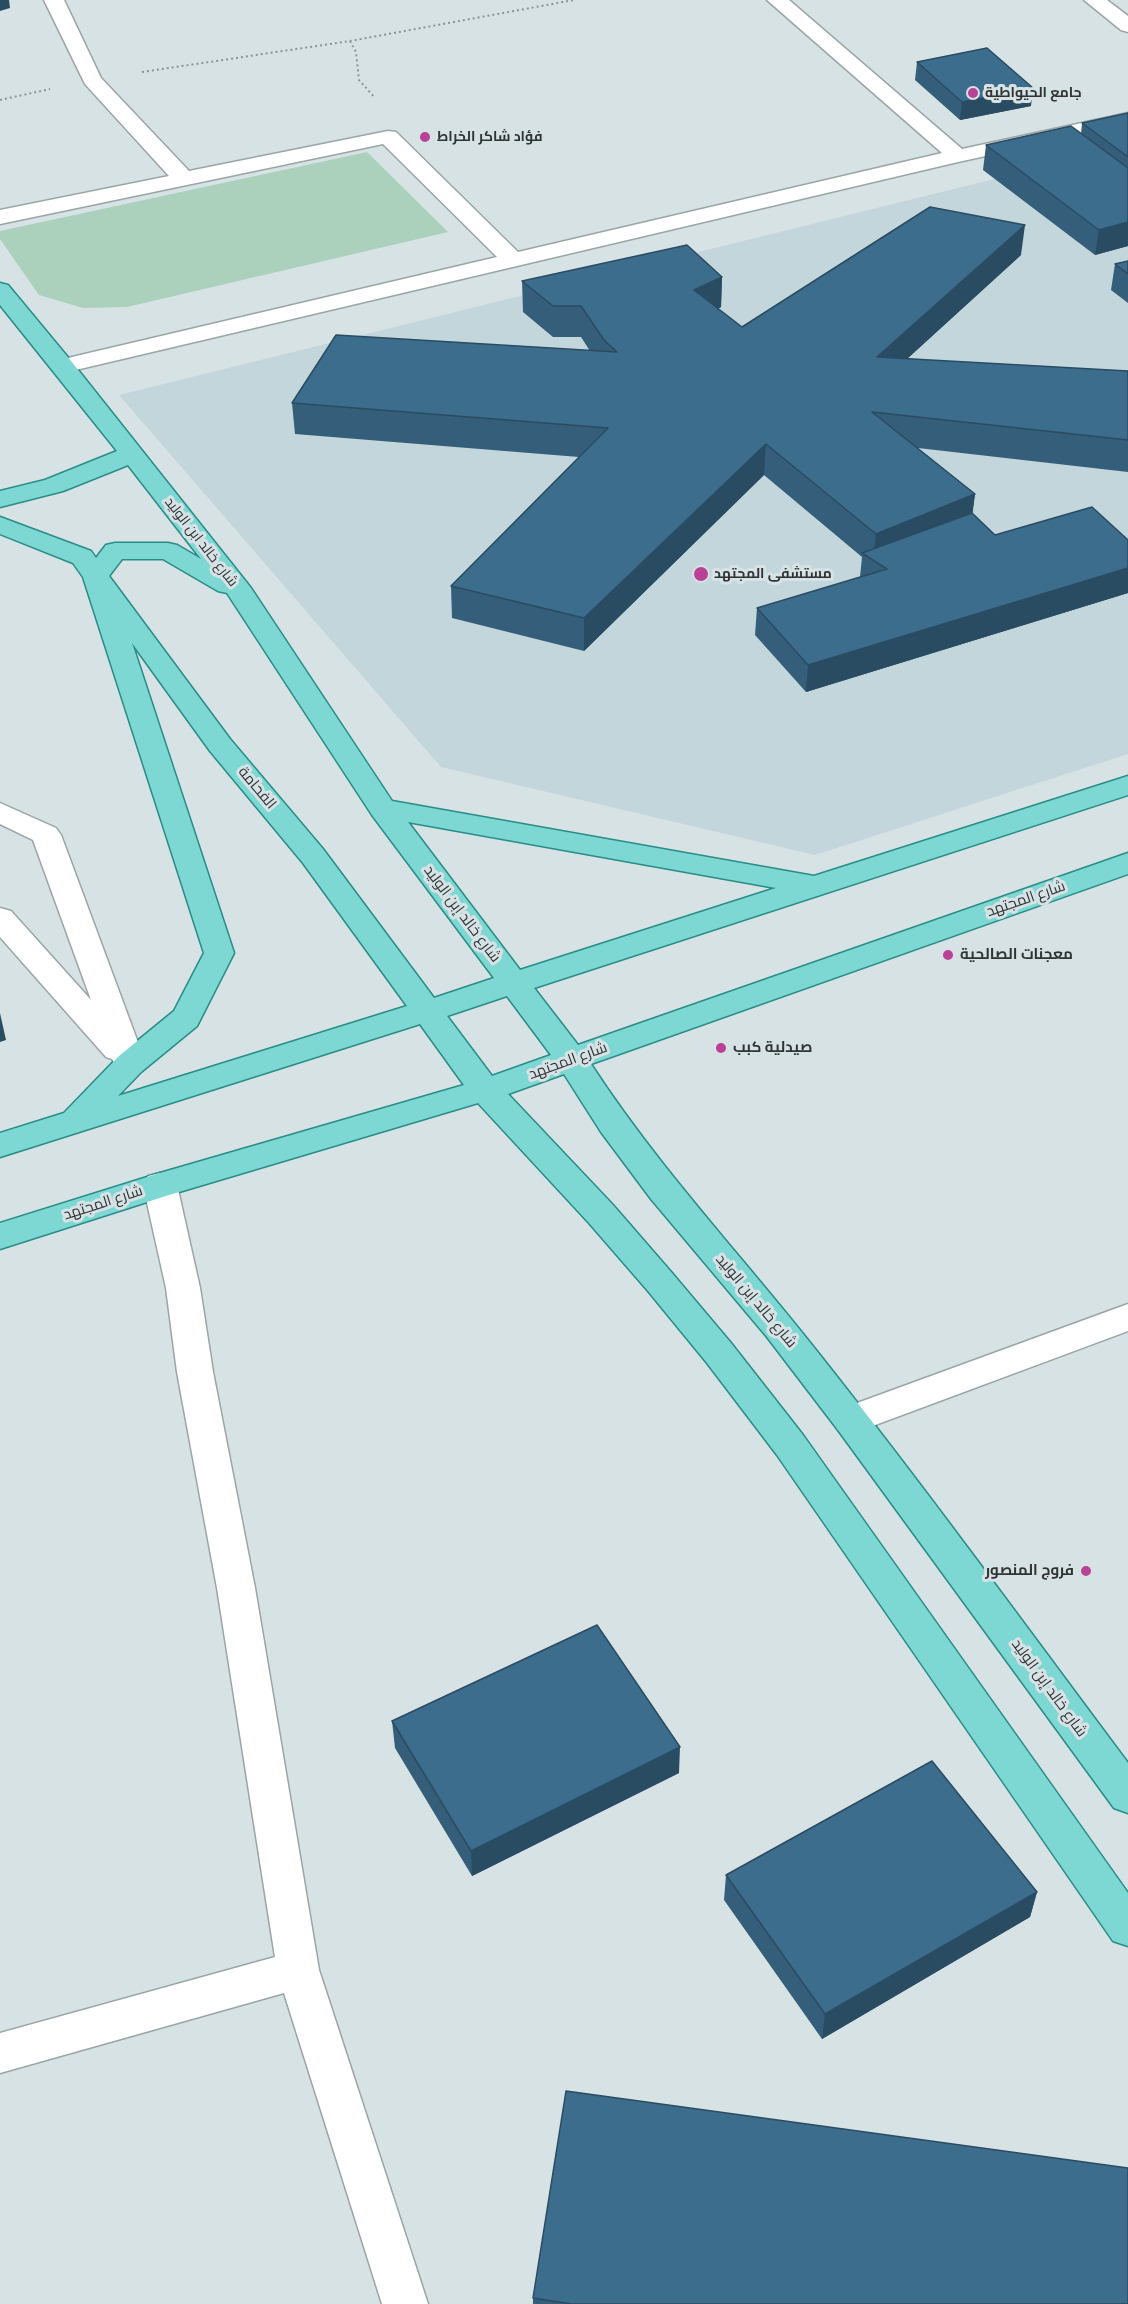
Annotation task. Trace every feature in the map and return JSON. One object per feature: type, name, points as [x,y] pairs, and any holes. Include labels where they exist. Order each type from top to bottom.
[{"type":"main road","name":"شارع خالد ابن الوليد","points":[[0,290],[63,366],[242,594],[382,808]]},
{"type":"main road","points":[[0,499],[54,486],[132,454]]},
{"type":"main road","name":"الفحامة","points":[[0,525],[82,557],[220,745],[313,856],[485,1090]]},
{"type":"main road","points":[[72,1123],[130,1064],[186,1018],[219,953],[96,576],[115,551],[168,550],[242,594]]},
{"type":"main road","points":[[0,1145],[514,984],[1128,784]]},
{"type":"main road","points":[[382,808],[817,886]]},
{"type":"main road","name":"شارع خالد إبن الوليد","points":[[382,808],[571,1059],[613,1124],[663,1190],[779,1328],[851,1420],[1128,1795]]},
{"type":"main road","name":"شارع المجتهد","points":[[0,1236],[160,1185],[485,1090],[1128,863]]},
{"type":"main road","points":[[485,1090],[600,1214],[726,1362],[790,1445],[1128,1927]]},
{"type":"street","points":[[54,0],[92,80],[184,179]]},
{"type":"street","points":[[777,0],[958,156]]},
{"type":"street","points":[[1094,0],[1128,26]]},
{"type":"street","points":[[63,366],[958,156],[1128,119]]},
{"type":"street","points":[[0,217],[388,137],[514,261]]},
{"type":"street","points":[[0,812],[46,835],[130,1064]]},
{"type":"street","points":[[0,918],[130,1064]]},
{"type":"street","points":[[160,1185],[183,1288],[195,1372],[236,1588],[298,1970],[405,2304]]},
{"type":"street","points":[[851,1420],[1128,1317]]},
{"type":"street","points":[[0,2053],[298,1970]]},
{"type":"path","points":[[92,80],[350,40],[574,0]]},
{"type":"path","points":[[350,40],[356,52],[359,80],[385,110],[388,137]]},
{"type":"shaded area","name":"مستشفى المجتهد","points":[[1128,146],[1128,754],[815,855],[441,767],[119,395]]},
{"type":"green space","points":[[367,152],[448,232],[127,307],[83,308],[39,295],[0,239],[0,231]]},
{"type":"building","points":[[987,48],[1033,88],[962,102],[917,62]]},
{"type":"building","points":[[1128,113],[1128,157],[1082,123]]},
{"type":"building","points":[[1071,126],[1128,168],[1128,222],[1099,230],[986,145]]},
{"type":"building","points":[[930,207],[1025,225],[877,357],[1128,371],[1128,440],[872,412],[975,494],[876,534],[766,444],[584,618],[451,586],[608,428],[292,403],[336,335],[617,352],[604,340],[581,306],[553,306],[522,281],[687,245],[722,277],[694,290],[742,327]]},
{"type":"building","points":[[1128,261],[1128,274],[1115,264]]},
{"type":"building","points":[[1092,507],[1128,540],[1128,568],[808,665],[757,608],[887,569],[862,553],[972,513],[995,535]]},
{"type":"building","points":[[597,1625],[680,1747],[471,1851],[392,1721]]},
{"type":"building","points":[[932,1761],[1037,1892],[825,2014],[726,1875]]},
{"type":"building","points":[[566,2091],[1128,2168],[1128,2304],[572,2304],[533,2298]]},
{"type":"place","name":"جامع الحيواطية","points":[[973,93]]},
{"type":"place","name":"فؤاد شاكر الخراط","points":[[425,137]]},
{"type":"place","name":"مستشفى المجتهد","points":[[701,574]]},
{"type":"place","name":"معجنات الصالحية","points":[[948,955]]},
{"type":"place","name":"صيدلية كبب","points":[[721,1048]]},
{"type":"place","name":"فروج المنصور","points":[[1086,1571]]}]
